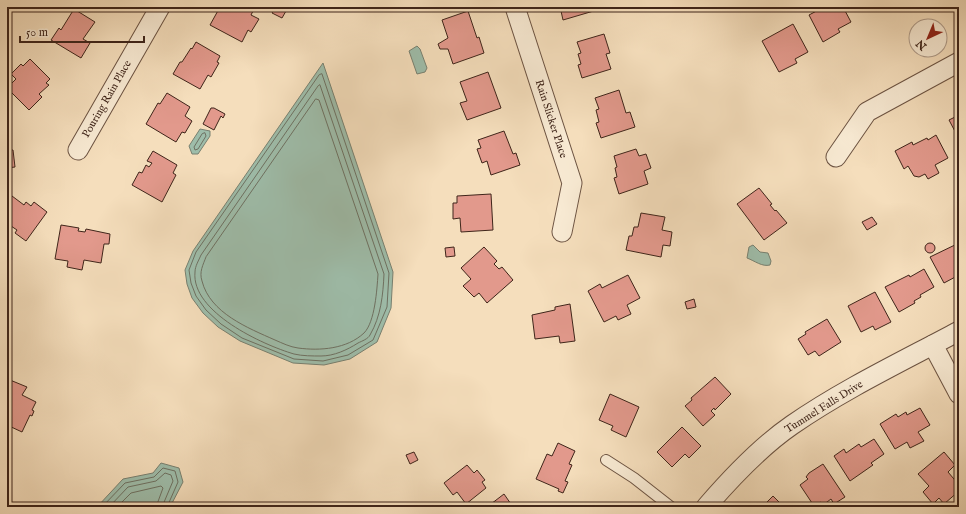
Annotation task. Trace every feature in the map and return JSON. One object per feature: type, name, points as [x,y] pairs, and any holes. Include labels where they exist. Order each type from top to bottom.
[{"type":"street","name":"Pouring Rain Place","points":[[78,150],[160,7]]},
{"type":"street","name":"Rain Slicker Place","points":[[515,7],[572,183],[562,232]]},
{"type":"street","points":[[836,158],[867,112],[959,62]]},
{"type":"street","name":"Tummel Falls Drive","points":[[706,507],[754,456],[791,426],[863,383],[959,331]]},
{"type":"street","points":[[933,345],[959,394]]},
{"type":"lane","points":[[606,460],[634,478],[671,507]]},
{"type":"water","points":[[417,46],[420,49],[427,68],[425,72],[417,74],[409,51]]},
{"type":"water","points":[[323,63],[393,272],[391,308],[377,342],[350,359],[324,365],[293,363],[240,341],[218,327],[203,313],[192,298],[187,284],[185,270],[193,251]]},
{"type":"water","points":[[200,129],[210,131],[210,136],[198,154],[192,154],[189,146]]},
{"type":"water","points":[[753,245],[760,252],[768,253],[771,261],[770,265],[761,264],[747,258],[749,247]]},
{"type":"water","points":[[161,463],[179,468],[183,482],[170,507],[97,507],[123,479],[153,473]]},
{"type":"building","points":[[220,7],[255,7],[251,15],[259,19],[251,32],[248,30],[242,42],[210,25]]},
{"type":"building","points":[[276,7],[286,11],[282,18],[272,13]]},
{"type":"building","points":[[566,7],[596,7],[597,10],[563,20],[561,11],[566,10]]},
{"type":"building","points":[[824,7],[843,7],[851,22],[838,29],[840,32],[823,42],[809,15]]},
{"type":"building","points":[[74,9],[95,22],[83,39],[90,43],[81,58],[51,40],[59,28],[61,30]]},
{"type":"building","points":[[468,11],[477,38],[479,37],[484,53],[453,64],[448,49],[440,49],[438,44],[448,38],[442,20]]},
{"type":"building","points":[[793,24],[808,52],[795,59],[797,63],[779,72],[762,41]]},
{"type":"building","points":[[604,34],[610,53],[606,54],[611,69],[582,78],[578,65],[581,64],[578,54],[581,53],[577,42]]},
{"type":"building","points":[[196,42],[220,56],[217,62],[219,63],[211,77],[208,75],[200,89],[173,74],[180,62],[182,62]]},
{"type":"building","points":[[30,59],[50,79],[46,83],[49,85],[39,94],[42,97],[29,110],[7,88],[16,79],[11,74],[21,64],[23,66]]},
{"type":"building","points":[[488,72],[501,108],[467,120],[460,103],[467,101],[460,82]]},
{"type":"building","points":[[619,90],[626,113],[630,112],[635,127],[601,138],[596,123],[599,122],[596,110],[599,109],[595,98]]},
{"type":"building","points":[[167,93],[190,107],[185,116],[192,121],[185,133],[182,132],[176,142],[146,124],[158,103],[160,104]]},
{"type":"building","points":[[211,108],[225,114],[223,118],[221,116],[214,130],[203,124]]},
{"type":"building","points":[[959,115],[959,139],[949,120]]},
{"type":"building","points":[[7,130],[9,150],[13,150],[15,167],[7,168]]},
{"type":"building","points":[[504,131],[513,154],[516,153],[520,165],[491,175],[487,161],[482,163],[477,149],[481,148],[478,140]]},
{"type":"building","points":[[936,135],[948,158],[935,165],[939,173],[928,179],[925,174],[919,177],[914,176],[908,166],[904,169],[895,151],[912,142],[913,145],[927,138],[928,140]]},
{"type":"building","points":[[636,149],[639,156],[646,154],[651,168],[644,171],[648,184],[619,194],[614,178],[617,177],[615,168],[617,167],[614,156]]},
{"type":"building","points":[[153,151],[177,165],[173,173],[176,175],[162,202],[132,185],[139,172],[142,173],[146,165],[149,167],[152,163],[147,161]]},
{"type":"building","points":[[759,188],[772,204],[770,205],[787,223],[764,240],[737,204]]},
{"type":"building","points":[[491,194],[493,230],[461,232],[460,218],[453,219],[453,203],[457,203],[457,196]]},
{"type":"building","points":[[12,196],[24,205],[26,202],[31,206],[34,202],[47,212],[26,241],[15,233],[17,230],[8,224],[7,225],[7,203]]},
{"type":"building","points":[[641,213],[665,217],[662,230],[672,232],[670,246],[663,245],[661,257],[626,250],[629,236],[632,236],[634,227],[638,227]]},
{"type":"building","points":[[872,217],[877,224],[867,230],[862,222]]},
{"type":"building","points":[[61,225],[79,228],[78,231],[85,232],[86,229],[110,234],[109,244],[104,244],[101,263],[84,260],[82,270],[67,267],[68,261],[55,259]]},
{"type":"building","points":[[928,243],[932,243],[934,244],[934,252],[928,253],[925,250],[925,246]]},
{"type":"building","points":[[959,243],[959,275],[944,283],[930,257]]},
{"type":"building","points":[[454,247],[455,256],[446,257],[445,248]]},
{"type":"building","points":[[484,247],[497,261],[494,264],[499,269],[502,267],[513,280],[487,303],[479,293],[474,297],[463,286],[471,279],[461,268]]},
{"type":"building","points":[[924,269],[934,287],[920,295],[921,297],[914,301],[915,303],[899,312],[885,287],[909,275],[910,277]]},
{"type":"building","points":[[628,275],[640,298],[627,305],[631,314],[618,320],[616,316],[604,322],[588,291],[600,284],[602,288]]},
{"type":"building","points":[[875,292],[891,322],[875,330],[873,326],[861,332],[848,306]]},
{"type":"building","points":[[694,299],[696,307],[687,309],[685,302]]},
{"type":"building","points":[[570,304],[575,341],[560,343],[559,336],[535,339],[532,315],[555,310],[555,307]]},
{"type":"building","points":[[827,319],[841,342],[819,356],[815,351],[808,355],[798,339],[806,334],[805,332]]},
{"type":"building","points":[[715,377],[731,394],[715,410],[714,408],[711,411],[715,415],[703,426],[685,406],[692,400],[691,398]]},
{"type":"building","points":[[10,380],[27,387],[22,395],[36,402],[32,410],[34,411],[32,416],[30,415],[22,432],[7,425],[7,387]]},
{"type":"building","points":[[610,394],[639,407],[626,437],[611,430],[613,426],[599,420]]},
{"type":"building","points":[[920,408],[930,425],[918,432],[924,441],[910,448],[907,442],[895,449],[880,424],[896,414],[898,417],[906,412],[907,415]]},
{"type":"building","points":[[682,427],[701,446],[689,458],[685,454],[672,467],[657,452]]},
{"type":"building","points":[[874,439],[884,454],[871,463],[873,465],[850,481],[834,456],[844,449],[846,453],[859,444],[861,447]]},
{"type":"building","points":[[558,443],[575,451],[569,464],[572,465],[565,481],[568,482],[563,493],[558,491],[559,489],[536,479],[547,454],[552,456]]},
{"type":"building","points":[[414,452],[418,460],[410,464],[406,455]]},
{"type":"building","points":[[944,452],[955,465],[948,472],[959,485],[959,491],[944,504],[939,498],[933,504],[923,492],[929,486],[918,474]]},
{"type":"building","points":[[823,464],[845,497],[834,504],[831,499],[823,505],[821,502],[814,506],[800,485],[808,479],[806,477],[809,473]]},
{"type":"building","points":[[467,465],[474,473],[477,470],[485,480],[482,482],[486,488],[466,504],[457,492],[453,495],[444,483]]},
{"type":"building","points":[[504,494],[513,507],[487,507]]},
{"type":"building","points":[[773,496],[784,507],[762,507]]}]
